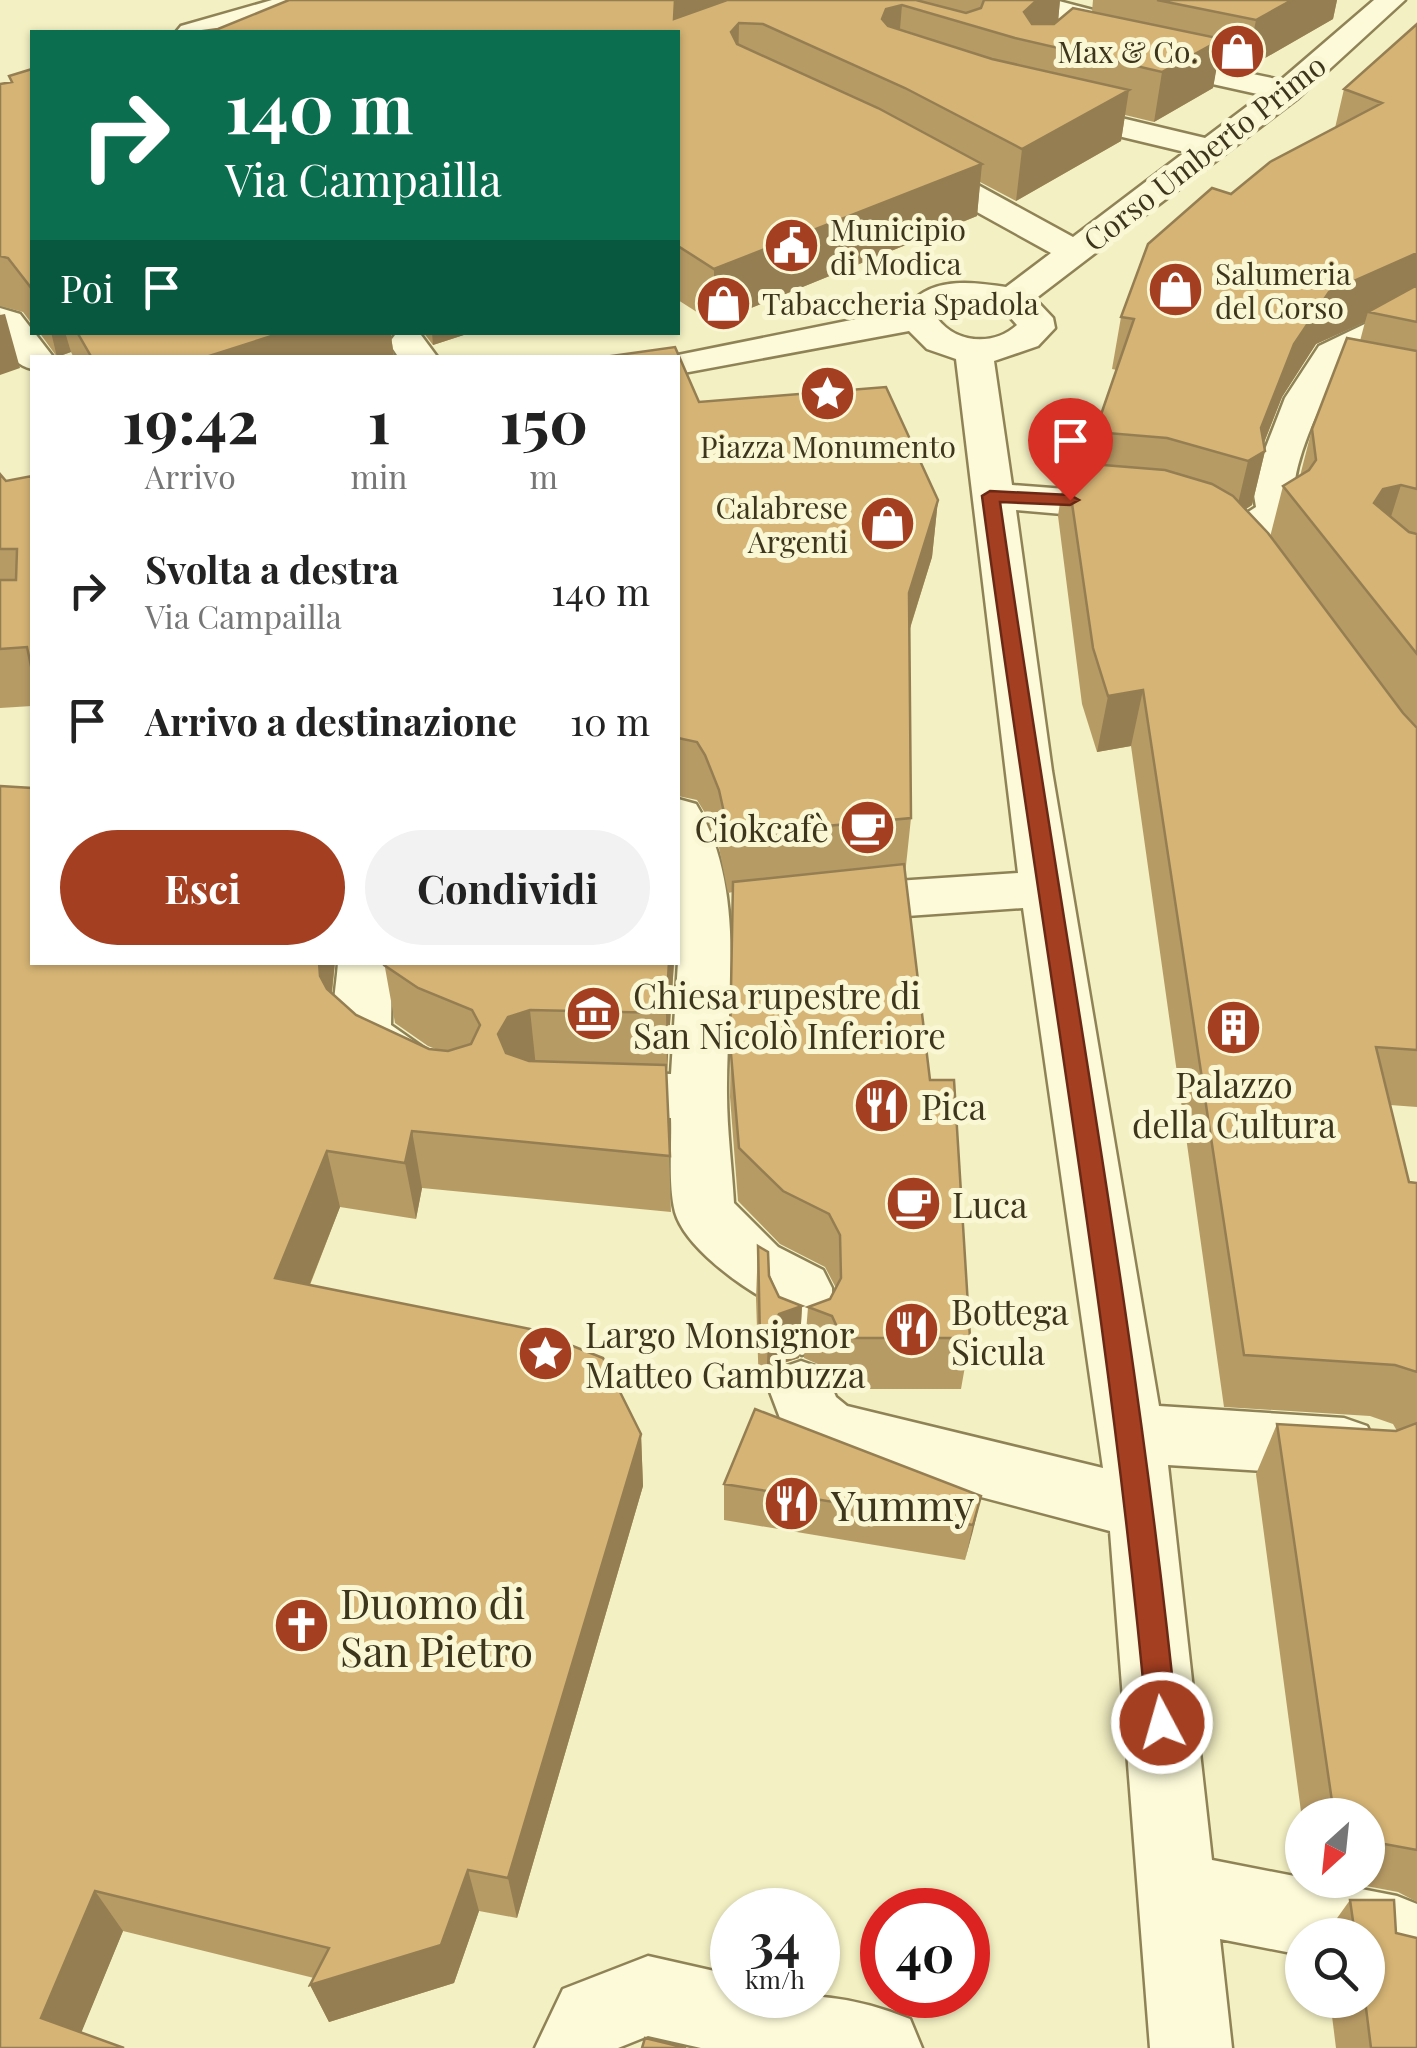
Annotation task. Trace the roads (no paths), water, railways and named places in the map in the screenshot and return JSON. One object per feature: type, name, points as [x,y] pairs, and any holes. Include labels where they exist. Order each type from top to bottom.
[{"type":"street","points":[[198,30],[304,0]]},
{"type":"street","points":[[1021,0],[1096,8]]},
{"type":"street","points":[[1335,8],[1383,7]]},
{"type":"street","name":"Corso Umberto Primo","points":[[1013,299],[1287,91],[1383,7]]},
{"type":"street","points":[[1060,43],[1096,8]]},
{"type":"street","points":[[1117,55],[1287,91]]},
{"type":"street","points":[[1018,102],[1212,149]]},
{"type":"street","points":[[888,149],[1076,253]]},
{"type":"street","points":[[964,292],[1013,299],[1035,318],[1036,328],[1014,345],[974,350],[935,338],[923,329],[919,318],[924,306],[941,296],[964,292]]},
{"type":"street","points":[[17,302],[28,373]]},
{"type":"street","points":[[990,496],[1035,497],[1220,536],[1278,512],[1273,484],[1305,398],[1335,376],[1332,354],[1417,310]]},
{"type":"street","points":[[672,335],[691,360],[919,318]]},
{"type":"street","points":[[974,350],[990,496],[1046,887],[1142,1508],[1192,2048]]},
{"type":"street","points":[[680,821],[722,916],[698,1097],[705,1212],[756,1264],[801,1288],[801,1358],[809,1414],[829,1431],[1142,1508]]},
{"type":"street","points":[[794,908],[1046,887]]},
{"type":"street","points":[[365,965],[364,1032],[389,1056],[432,1078],[456,1084]]},
{"type":"street","points":[[536,1093],[698,1097]]},
{"type":"street","points":[[1128,1433],[1369,1449]]},
{"type":"street","points":[[1179,1892],[1397,1935]]},
{"type":"street","points":[[576,2048],[591,2017],[648,1996],[881,2048]]},
{"type":"place","name":"Max & Co.","points":[[1237,51]]},
{"type":"place","name":"Municipio di Modica","points":[[791,246]]},
{"type":"place","name":"Salumeria del Corso","points":[[1176,290]]},
{"type":"place","name":"Tabaccheria Spadola","points":[[723,303]]},
{"type":"place","name":"Piazza Monumento","points":[[828,393]]},
{"type":"place","name":"Calabrese Argenti","points":[[887,524]]},
{"type":"place","name":"Ciokcafè","points":[[868,827]]},
{"type":"place","name":"Chiesa rupestre di San Nicolò Inferiore","points":[[594,1014]]},
{"type":"place","name":"Palazzo della Cultura","points":[[1234,1027]]},
{"type":"place","name":"Pica","points":[[882,1105]]},
{"type":"place","name":"Luca","points":[[913,1203]]},
{"type":"place","name":"Bottega Sicula","points":[[912,1330]]},
{"type":"place","name":"Largo Monsignor Matteo Gambuzza","points":[[546,1353]]},
{"type":"place","name":"Yummy","points":[[792,1504]]},
{"type":"place","name":"Duomo di San Pietro","points":[[301,1626]]}]
